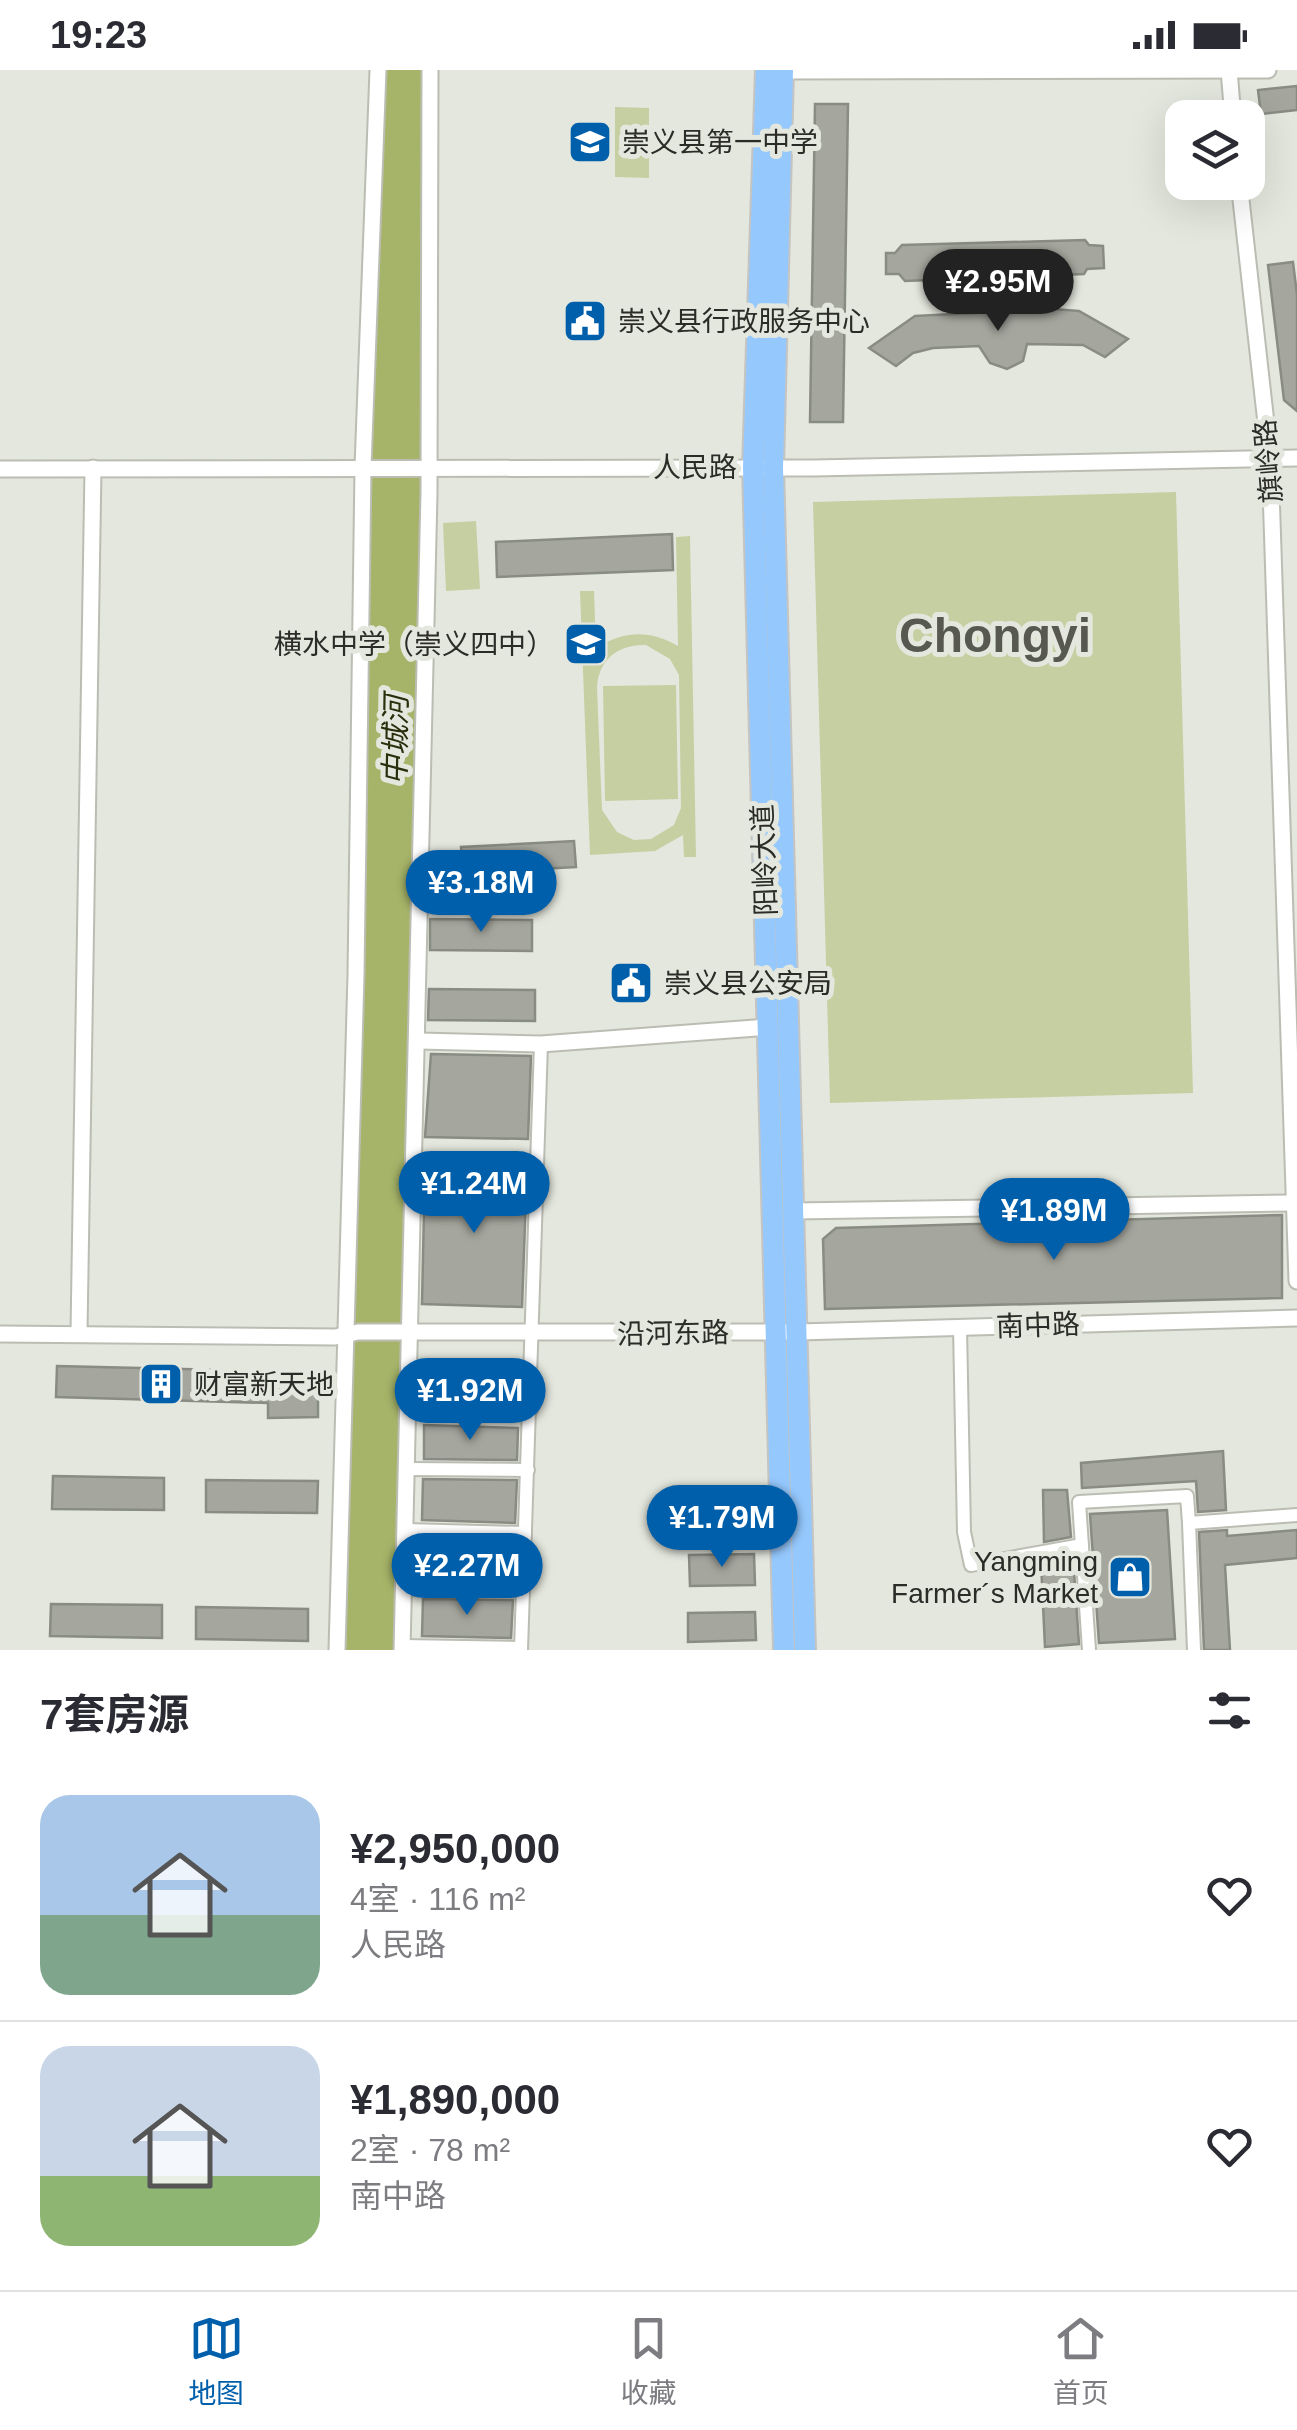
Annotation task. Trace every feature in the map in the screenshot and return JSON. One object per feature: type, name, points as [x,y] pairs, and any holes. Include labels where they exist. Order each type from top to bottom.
[{"type":"main road","name":"阳岭大道","points":[[778,70],[763,467],[769,1027],[805,1650]]},
{"type":"main road","name":"阳岭大道","points":[[763,467],[794,1211],[784,1650]]},
{"type":"street","points":[[337,1650],[351,1333],[356,956],[378,70]]},
{"type":"street","points":[[430,70],[419,1041],[404,1332],[407,1408],[402,1648],[521,1649],[541,1044]]},
{"type":"street","points":[[778,70],[1268,70]]},
{"type":"street","points":[[1229,71],[1231,100]]},
{"type":"street","name":"旗岭路","points":[[1241,200],[1270,459],[1297,1281]]},
{"type":"street","name":"人民路","points":[[0,469],[763,467],[1297,458]]},
{"type":"street","points":[[79,1332],[92,468]]},
{"type":"street","points":[[419,1041],[541,1044],[769,1027]]},
{"type":"street","points":[[794,1211],[1294,1203]]},
{"type":"street","name":"南中路","points":[[789,1332],[1297,1318]]},
{"type":"street","points":[[960,1327],[964,1532],[971,1565],[1082,1545]]},
{"type":"street","name":"沿河东路","points":[[0,1334],[789,1332]]},
{"type":"street","points":[[407,1408],[531,1410]]},
{"type":"street","points":[[406,1469],[528,1470]]},
{"type":"street","points":[[1089,1650],[1079,1502],[1187,1496],[1194,1650]]},
{"type":"street","points":[[1189,1523],[1297,1515]]},
{"type":"street","points":[[404,1530],[525,1533]]},
{"type":"street","points":[[403,1589],[523,1590]]},
{"type":"green space","points":[[615,107],[649,108],[649,178],[615,177]]},
{"type":"green space","points":[[1176,492],[1193,1093],[830,1103],[813,502]]},
{"type":"green space","points":[[476,521],[480,589],[446,591],[443,523]]},
{"type":"green space","points":[[690,536],[696,857],[684,857],[683,835],[655,851],[590,855],[580,591],[594,591],[596,648],[636,634],[678,646],[676,537]],"holes":[[[646,645],[670,659],[679,675],[681,808],[674,825],[651,839],[634,840],[617,832],[602,810],[598,678],[611,656],[627,647]]]},
{"type":"green space","points":[[676,685],[678,799],[605,801],[603,686]]},
{"type":"building","points":[[1297,86],[1297,110],[1265,114],[1265,100],[1259,100],[1258,90]]},
{"type":"building","points":[[815,104],[848,104],[843,422],[810,422]]},
{"type":"building","points":[[1085,240],[1089,245],[1103,246],[1104,268],[1087,269],[1084,274],[905,281],[899,274],[886,274],[886,253],[895,253],[902,245]]},
{"type":"building","points":[[1293,262],[1297,295],[1297,411],[1284,400],[1268,265]]},
{"type":"building","points":[[1079,311],[1128,339],[1105,357],[1083,345],[1027,344],[1023,361],[1007,369],[990,363],[979,346],[933,348],[913,353],[896,366],[869,348],[915,316]]},
{"type":"building","points":[[672,534],[673,570],[497,577],[496,542]]},
{"type":"building","points":[[574,841],[576,867],[463,873],[461,847]]},
{"type":"building","points":[[430,919],[532,920],[532,951],[430,950]]},
{"type":"building","points":[[429,989],[535,990],[535,1021],[428,1020]]},
{"type":"building","points":[[431,1054],[531,1056],[528,1139],[425,1137]]},
{"type":"building","points":[[425,1165],[527,1168],[522,1307],[422,1304]]},
{"type":"building","points":[[1282,1215],[1282,1298],[825,1309],[823,1239],[836,1228]]},
{"type":"building","name":"财富新天地","points":[[57,1366],[266,1371],[266,1386],[318,1387],[318,1417],[268,1418],[268,1403],[56,1397]]},
{"type":"building","points":[[425,1366],[520,1368],[519,1400],[425,1398]]},
{"type":"building","points":[[424,1425],[518,1428],[517,1460],[424,1459]]},
{"type":"building","points":[[1223,1451],[1226,1510],[1198,1512],[1196,1481],[1082,1488],[1081,1463]]},
{"type":"building","points":[[53,1476],[164,1478],[164,1510],[52,1509]]},
{"type":"building","points":[[423,1479],[517,1480],[515,1523],[422,1520]]},
{"type":"building","name":"财富新天地","points":[[206,1480],[318,1481],[317,1513],[206,1512]]},
{"type":"building","points":[[1043,1490],[1067,1490],[1071,1537],[1044,1542]]},
{"type":"building","name":"Yangming Farmer´s Market","points":[[1167,1510],[1175,1639],[1099,1643],[1090,1514]]},
{"type":"building","points":[[1227,1530],[1227,1536],[1297,1530],[1297,1558],[1225,1565],[1230,1650],[1204,1650],[1199,1532]]},
{"type":"building","points":[[421,1540],[515,1543],[513,1580],[420,1579]]},
{"type":"building","points":[[754,1554],[755,1585],[690,1586],[689,1555]]},
{"type":"building","points":[[1073,1557],[1079,1644],[1045,1647],[1041,1563]]},
{"type":"building","points":[[423,1599],[513,1600],[511,1638],[422,1636]]},
{"type":"building","points":[[51,1604],[162,1605],[162,1638],[50,1636]]},
{"type":"building","points":[[196,1607],[308,1609],[308,1641],[196,1639]]},
{"type":"building","points":[[755,1612],[756,1640],[688,1642],[688,1613]]},
{"type":"waterway","name":"中城河","points":[[361,1650],[395,70]]},
{"type":"waterway","name":"中城河","points":[[384,1650],[420,70]]},
{"type":"place","name":"崇义县第一中学","points":[[590,142]]},
{"type":"place","name":"崇义县行政服务中心","points":[[585,321]]},
{"type":"place","name":"横水中学（崇义四中）","points":[[586,644]]},
{"type":"place","name":"崇义县公安局","points":[[631,983]]},
{"type":"place","name":"财富新天地","points":[[161,1384]]},
{"type":"place","name":"Yangming Farmer´s Market","points":[[1130,1577]]},
{"type":"district","name":"Chongyi","points":[[995,635]]}]
